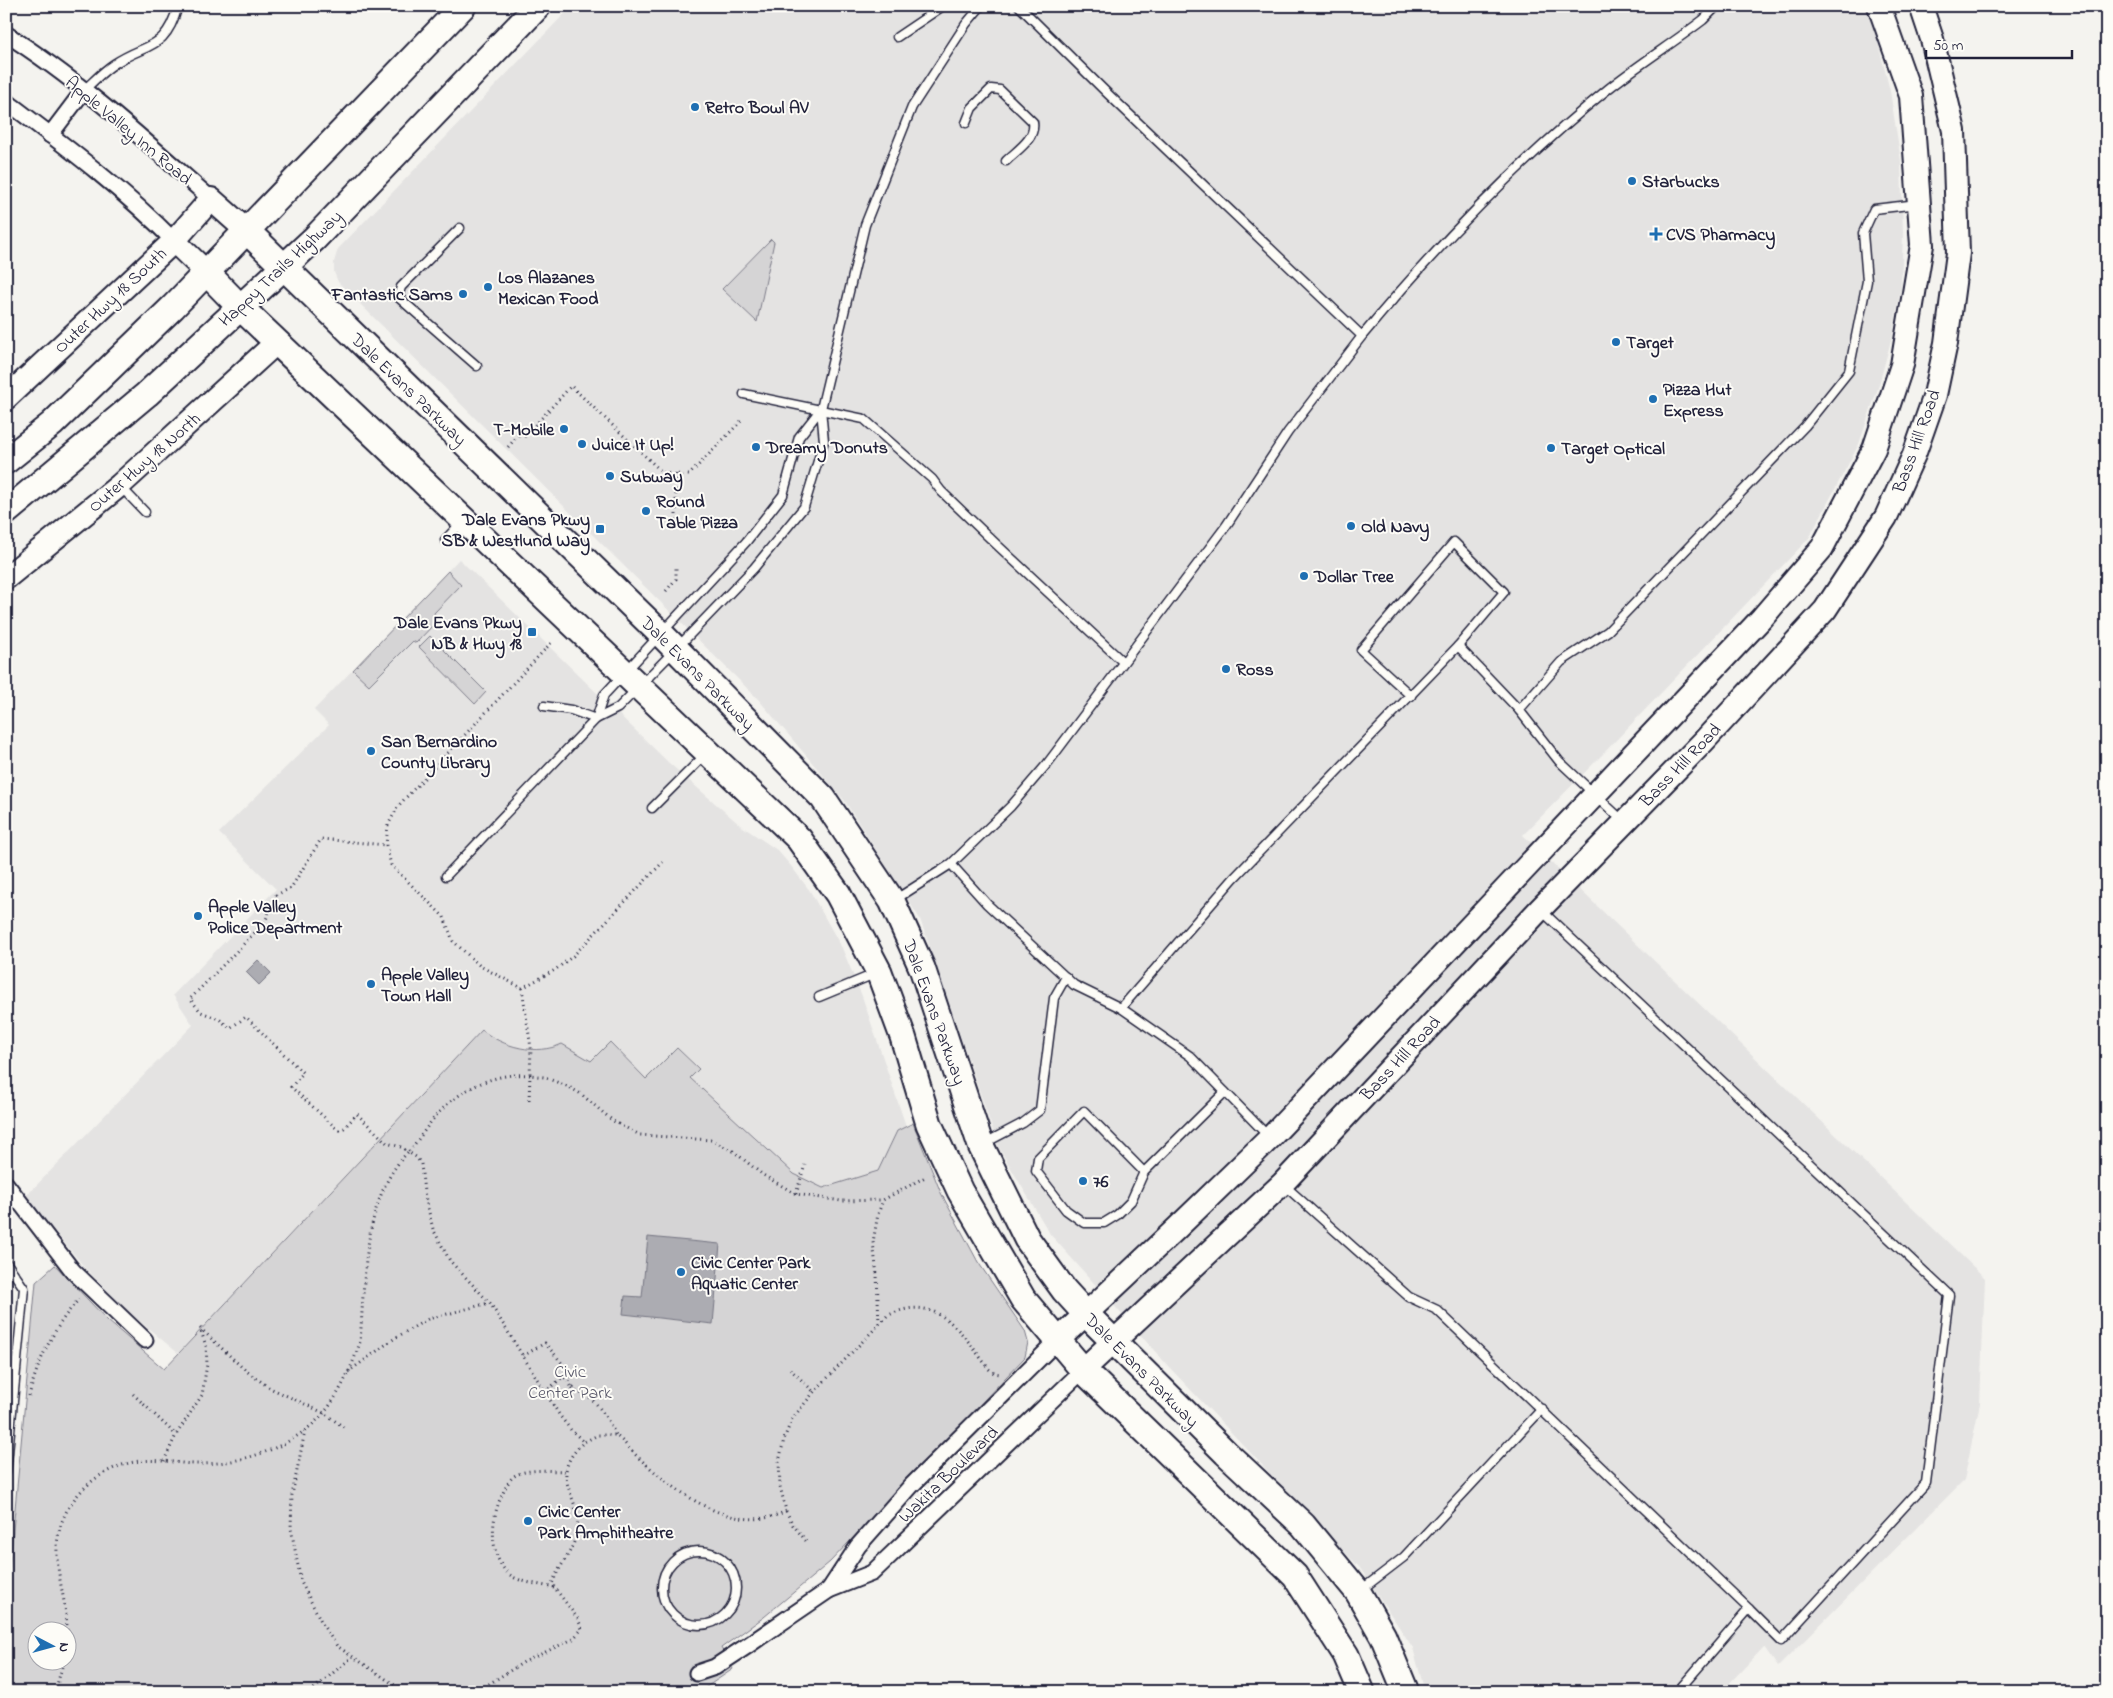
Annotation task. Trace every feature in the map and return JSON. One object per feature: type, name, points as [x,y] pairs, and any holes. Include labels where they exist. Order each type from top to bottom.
[{"type":"main road","points":[[6,461],[66,411],[160,320],[463,6]]},
{"type":"main road","name":"Happy Trails Highway","points":[[6,512],[147,394],[315,238],[538,6]]},
{"type":"main road","name":"Bass Hill Road","points":[[1057,1341],[1270,1138],[1762,618],[1822,548],[1874,449],[1902,365],[1922,245],[1911,96],[1879,6]]},
{"type":"main road","name":"Bass Hill Road","points":[[1083,1370],[1283,1183],[1540,909],[1703,742],[1826,610],[1886,517],[1914,455],[1935,395],[1946,343],[1958,252],[1954,131],[1932,39],[1921,6]]},
{"type":"main road","name":"Apple Valley Inn Road","points":[[211,199],[247,231]]},
{"type":"main road","name":"Outer Hwy 18 South","points":[[6,398],[174,241],[211,199]]},
{"type":"main road","name":"Dale Evans Parkway","points":[[247,231],[669,642],[823,798],[892,901],[922,968],[981,1146],[1027,1239],[1064,1290],[1085,1313],[1303,1525],[1358,1592],[1383,1636],[1406,1692]]},
{"type":"main road","points":[[174,241],[240,307],[799,839],[838,894],[879,972],[903,1037],[929,1124],[960,1190],[1023,1299],[1083,1370],[1296,1576],[1346,1655],[1362,1692]]},
{"type":"main road","name":"Outer Hwy 18 North","points":[[6,578],[120,485],[277,342]]},
{"type":"street","name":"Apple Valley Inn Road","points":[[6,34],[84,90],[211,199]]},
{"type":"street","points":[[50,135],[84,90]]},
{"type":"street","points":[[6,101],[158,224],[174,241]]},
{"type":"street","points":[[6,1184],[74,1271],[145,1340]]},
{"type":"street","name":"Wakita Boulevard","points":[[829,1590],[858,1546],[910,1486],[1057,1341]]},
{"type":"street","name":"Wakita Boulevard","points":[[696,1673],[715,1667],[829,1590],[872,1573],[1083,1370]]},
{"type":"lane","points":[[84,90],[113,65],[162,40],[178,6]]},
{"type":"lane","points":[[897,37],[943,6]]},
{"type":"lane","points":[[446,876],[596,719],[618,708],[631,681],[669,642],[754,568],[804,508],[824,441],[820,410],[865,225],[912,108],[966,24],[981,6]]},
{"type":"lane","points":[[1019,6],[1100,87],[1362,336]]},
{"type":"lane","points":[[892,901],[950,864],[1011,806],[1029,785],[1085,715],[1226,526],[1288,432],[1362,336],[1402,288],[1478,208],[1609,88],[1704,20],[1717,6]]},
{"type":"lane","points":[[966,123],[972,108],[991,89],[1000,90],[1033,122],[1034,127],[1028,140],[1006,161]]},
{"type":"lane","points":[[1519,710],[1561,662],[1608,631],[1805,426],[1849,371],[1867,281],[1863,233],[1874,209],[1919,204]]},
{"type":"lane","points":[[460,228],[401,287],[398,297],[477,366]]},
{"type":"lane","points":[[744,394],[864,419],[932,479],[941,491],[995,543],[1123,662]]},
{"type":"lane","points":[[596,719],[604,695],[631,681],[669,642],[783,495],[799,437],[820,410]]},
{"type":"lane","points":[[120,485],[146,512]]},
{"type":"lane","points":[[445,540],[464,520]]},
{"type":"lane","points":[[1121,1008],[1234,878],[1411,696],[1458,646],[1504,592],[1454,542],[1361,650],[1411,696]]},
{"type":"lane","points":[[1458,646],[1519,710],[1559,761],[1625,823]]},
{"type":"lane","points":[[544,706],[571,710],[596,719]]},
{"type":"lane","points":[[652,808],[708,752]]},
{"type":"lane","points":[[950,864],[987,904],[1074,985],[1121,1008],[1190,1056],[1270,1138]]},
{"type":"lane","points":[[1283,1183],[1409,1297],[1437,1310],[1781,1641],[1926,1483],[1948,1295],[1540,909]]},
{"type":"lane","points":[[819,997],[879,972]]},
{"type":"lane","points":[[981,1146],[1040,1110],[1054,998],[1066,977]]},
{"type":"lane","points":[[1144,1172],[1084,1111],[1038,1158],[1036,1171],[1066,1210],[1084,1223],[1104,1223],[1117,1215],[1131,1201],[1144,1172],[1225,1092]]},
{"type":"lane","points":[[6,1209],[18,1200]]},
{"type":"lane","points":[[6,1262],[24,1288],[6,1473]]},
{"type":"lane","points":[[1358,1592],[1404,1557],[1542,1409]]},
{"type":"lane","points":[[695,1550],[707,1551],[727,1563],[733,1573],[736,1591],[731,1608],[712,1623],[699,1626],[686,1624],[675,1618],[666,1608],[662,1596],[661,1583],[665,1571],[673,1560],[684,1553],[695,1550]]},
{"type":"lane","points":[[1677,1692],[1749,1609]]},
{"type":"path","points":[[508,447],[521,432],[525,436],[571,386],[663,473],[689,475],[743,419]]},
{"type":"path","points":[[676,474],[676,520]]},
{"type":"path","points":[[666,591],[676,579],[676,568]]},
{"type":"path","points":[[532,632],[535,628]]},
{"type":"path","points":[[386,845],[321,839],[291,888],[276,895],[266,922],[190,999],[201,1012],[219,1019],[230,1028],[246,1017],[303,1073],[291,1087],[336,1128],[339,1130],[344,1128],[357,1114],[386,1143],[401,1148],[416,1157],[421,1164],[424,1192],[432,1223],[450,1261],[490,1303],[545,1392],[571,1430],[584,1442]]},
{"type":"path","points":[[522,988],[555,970],[574,956],[663,862]]},
{"type":"path","points":[[530,1100],[531,1048]]},
{"type":"path","points":[[67,1620],[66,1604],[58,1569],[57,1552],[60,1531],[72,1501],[91,1482],[106,1472],[132,1463],[164,1461],[194,1464],[250,1457],[277,1446],[305,1430],[324,1413],[348,1372],[360,1342],[367,1247],[375,1213],[387,1183],[402,1159],[436,1115],[469,1088],[492,1079],[512,1075],[544,1077],[569,1087],[612,1121],[640,1135],[711,1140],[733,1151],[762,1175],[796,1194],[841,1201],[883,1200],[927,1176]]},
{"type":"path","points":[[796,1194],[805,1165]]},
{"type":"path","points":[[879,1323],[877,1275],[873,1242],[878,1214],[883,1200]]},
{"type":"path","points":[[28,1398],[39,1363],[51,1338],[66,1313],[89,1287]]},
{"type":"path","points":[[348,1372],[395,1338],[428,1320],[490,1303]]},
{"type":"path","points":[[807,1542],[793,1525],[786,1510],[779,1479],[782,1447],[792,1419],[814,1392],[887,1316],[904,1309],[921,1308],[939,1313],[951,1322],[989,1369],[994,1373],[1001,1374]]},
{"type":"path","points":[[164,1461],[176,1435],[202,1395],[206,1382],[206,1346],[200,1328],[245,1370],[270,1388],[324,1413],[346,1428]]},
{"type":"path","points":[[523,1356],[545,1343],[572,1375],[567,1379]]},
{"type":"path","points":[[790,1370],[814,1392]]},
{"type":"path","points":[[545,1392],[563,1377],[567,1379],[577,1393],[586,1395],[592,1400],[618,1436],[640,1459],[669,1483],[708,1507],[728,1516],[748,1520],[777,1515],[786,1510]]},
{"type":"path","points":[[133,1394],[176,1435]]},
{"type":"path","points":[[305,1430],[292,1495],[291,1528],[301,1582],[324,1627],[337,1646],[351,1658],[405,1692]]},
{"type":"path","points":[[476,1692],[524,1662],[565,1644],[581,1632],[582,1626],[578,1618],[552,1584],[569,1554],[577,1531],[576,1512],[566,1479],[567,1462],[584,1442],[598,1435],[612,1434],[618,1436]]},
{"type":"path","points":[[554,1588],[518,1579],[509,1574],[501,1562],[495,1546],[493,1527],[496,1505],[514,1475],[526,1472],[566,1471]]},
{"type":"path","points":[[310,1692],[351,1658]]},
{"type":"path","points":[[55,1692],[61,1670]]},
{"type":"shaded area","points":[[572,6],[1865,6],[1877,39],[1890,91],[1901,161],[1903,235],[1901,286],[1893,333],[1878,388],[1859,444],[1809,538],[1523,835],[1985,1278],[1980,1403],[1964,1480],[1778,1667],[1764,1647],[1721,1692],[1425,1692],[1413,1648],[1360,1568],[1169,1367],[1050,1234],[999,1148],[920,919],[844,800],[758,699],[338,282],[334,272],[334,262],[338,249]]},
{"type":"shaded area","points":[[459,559],[669,763],[740,825],[777,850],[791,866],[810,891],[842,948],[862,996],[906,1126],[897,1131],[879,1171],[823,1188],[794,1174],[690,1078],[699,1068],[677,1048],[646,1079],[611,1042],[591,1062],[562,1044],[545,1049],[516,1047],[496,1040],[482,1030],[178,1353],[131,1314],[86,1269],[26,1196],[193,1025],[173,995],[276,889],[219,833],[329,725],[314,710]]},
{"type":"shaded area","points":[[258,960],[271,973],[259,985],[246,972]]},
{"type":"shaded area","points":[[648,1237],[720,1244],[713,1324],[623,1314],[625,1296],[642,1297]]},
{"type":"green space","points":[[771,239],[774,242],[757,322],[722,289]]},
{"type":"green space","points":[[448,571],[461,585],[434,613],[439,619],[416,643],[413,641],[369,685],[353,670]]},
{"type":"green space","points":[[430,636],[486,692],[475,704],[419,647]]},
{"type":"green space","name":"Civic Center Park","points":[[482,1030],[500,1041],[520,1048],[552,1048],[562,1044],[591,1061],[610,1042],[646,1079],[677,1048],[699,1069],[690,1078],[794,1174],[823,1188],[878,1171],[897,1131],[913,1123],[941,1193],[978,1262],[1025,1331],[1028,1342],[1025,1357],[830,1562],[764,1617],[721,1648],[733,1669],[699,1692],[6,1692],[6,1606],[36,1282],[55,1265],[108,1321],[164,1369]]},
{"type":"place","name":"Retro Bowl AV","points":[[695,107]]},
{"type":"place","name":"Starbucks","points":[[1632,181]]},
{"type":"place","name":"CVS Pharmacy","points":[[1656,234]]},
{"type":"place","name":"Los Alazanes Mexican Food","points":[[488,287]]},
{"type":"place","name":"Fantastic Sams","points":[[463,294]]},
{"type":"place","name":"Target","points":[[1616,342]]},
{"type":"place","name":"Pizza Hut Express","points":[[1653,399]]},
{"type":"place","name":"T-Mobile","points":[[564,429]]},
{"type":"place","name":"Juice It Up!","points":[[582,444]]},
{"type":"place","name":"Dreamy Donuts","points":[[756,447]]},
{"type":"place","name":"Target Optical","points":[[1551,448]]},
{"type":"place","name":"Subway","points":[[610,476]]},
{"type":"place","name":"Round Table Pizza","points":[[646,511]]},
{"type":"place","name":"Old Navy","points":[[1351,526]]},
{"type":"place","name":"Dale Evans Pkwy SB & Westlund Way","points":[[600,529]]},
{"type":"place","name":"Dollar Tree","points":[[1304,576]]},
{"type":"place","name":"Dale Evans Pkwy NB & Hwy 18","points":[[532,632]]},
{"type":"place","name":"Ross","points":[[1226,669]]},
{"type":"place","name":"San Bernardino County Library","points":[[371,751]]},
{"type":"place","name":"Apple Valley Police Department","points":[[198,916]]},
{"type":"place","name":"Apple Valley Town Hall","points":[[371,984]]},
{"type":"place","name":"76","points":[[1083,1181]]},
{"type":"place","name":"Civic Center Park Aquatic Center","points":[[681,1272]]},
{"type":"place","name":"Civic Center Park Amphitheatre","points":[[528,1521]]}]
